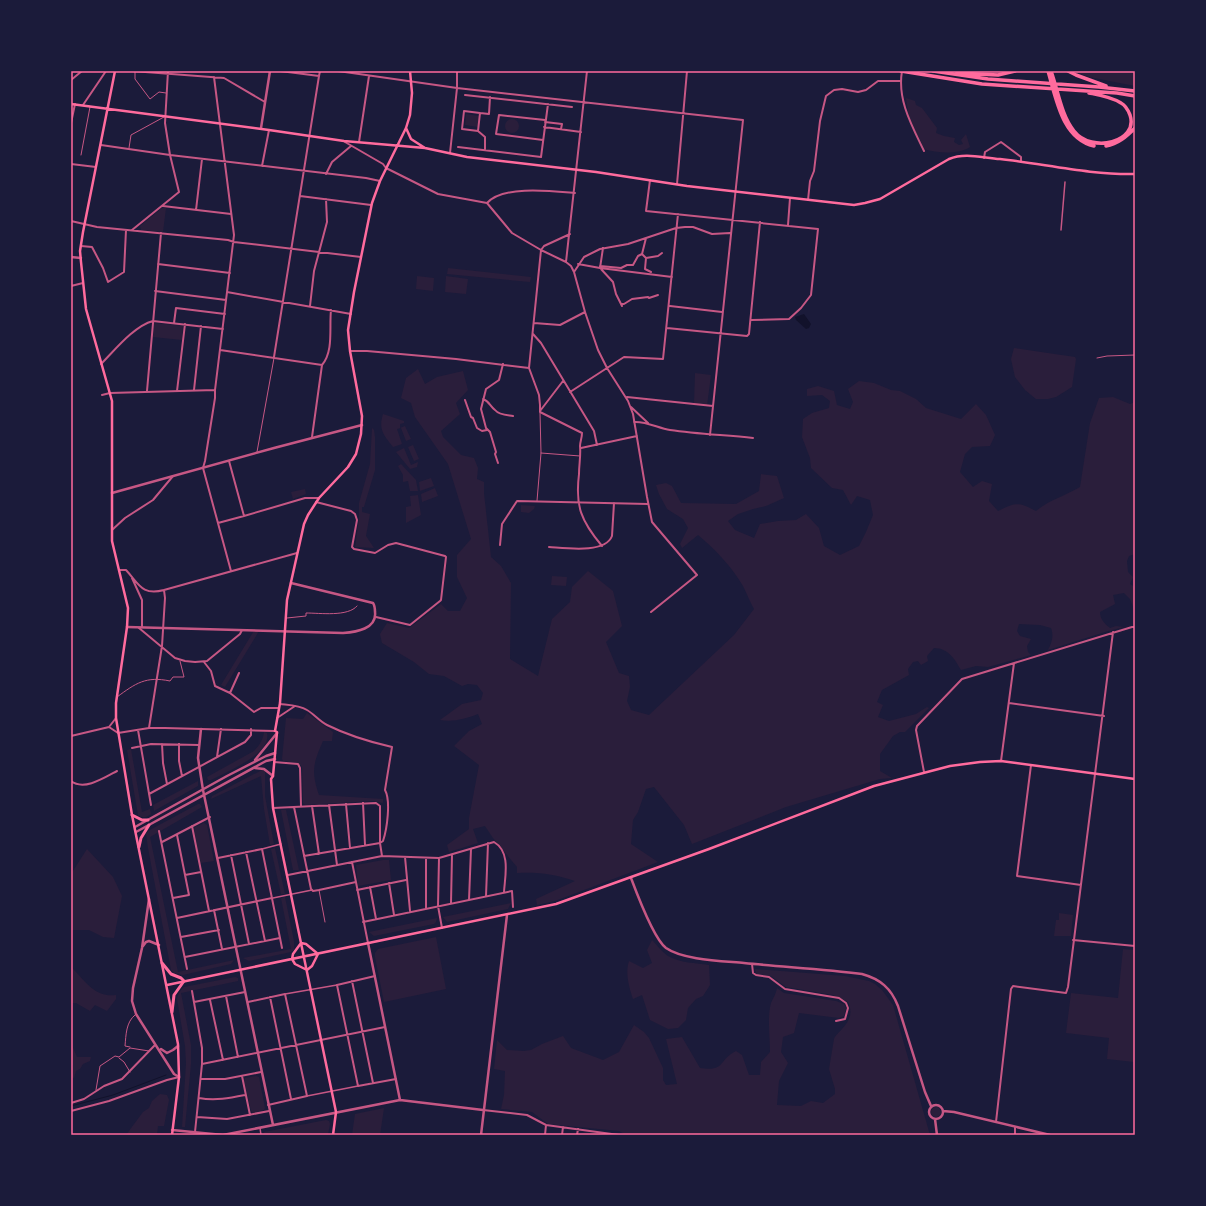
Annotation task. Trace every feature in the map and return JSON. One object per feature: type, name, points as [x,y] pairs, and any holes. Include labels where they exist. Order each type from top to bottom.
[{"type":"highway","points":[[902,71],[982,84],[1081,90],[1135,96]]},
{"type":"highway","points":[[933,71],[988,79],[1113,88],[1135,91]]},
{"type":"highway","points":[[950,74],[961,73],[998,75],[1015,71]]},
{"type":"highway","points":[[1048,71],[1052,78]]},
{"type":"highway","points":[[1051,71],[1059,103],[1070,132],[1076,138],[1089,145],[1103,146],[1114,144],[1126,137],[1135,128]]},
{"type":"highway","points":[[1068,71],[1113,88]]},
{"type":"highway","points":[[1059,103],[1074,132],[1087,141],[1095,144],[1108,144],[1118,140],[1126,134],[1131,121],[1128,112],[1122,104],[1118,101],[1081,90]]},
{"type":"main road","points":[[115,71],[85,224],[81,246],[81,258],[88,319],[110,393],[112,407],[113,547],[128,608],[116,718],[132,814],[178,1046],[179,1077],[172,1135]]},
{"type":"main road","points":[[333,1135],[336,1112],[273,808],[271,779],[273,776],[275,753],[276,719],[280,704],[286,618],[291,583],[304,524],[316,502],[345,471],[353,460],[358,448],[362,425],[360,402],[348,334],[371,205],[380,181],[406,128],[410,113],[410,71]]},
{"type":"main road","points":[[73,104],[165,117],[261,128],[344,141],[425,148],[467,157],[854,205],[880,200],[949,158],[961,156],[1107,173],[1135,174]]},
{"type":"main road","points":[[406,128],[411,139],[425,148]]},
{"type":"main road","points":[[167,985],[442,929],[556,904],[631,878],[874,786],[924,772],[966,764],[1001,761],[1135,779]]},
{"type":"main road","points":[[132,814],[142,820],[148,820]]},
{"type":"main road","points":[[139,847],[141,838],[149,825]]},
{"type":"main road","points":[[301,943],[306,944],[318,954]]},
{"type":"main road","points":[[292,959],[301,943]]},
{"type":"main road","points":[[307,970],[312,966],[318,954]]},
{"type":"main road","points":[[292,959],[295,964],[307,970]]},
{"type":"main road","points":[[162,963],[171,974],[181,978],[184,981]]},
{"type":"main road","points":[[172,1012],[174,995],[184,981]]},
{"type":"street","points":[[71,80],[82,71]]},
{"type":"street","points":[[83,105],[106,71]]},
{"type":"street","points":[[132,71],[168,72],[226,79],[265,102]]},
{"type":"street","points":[[261,128],[270,71]]},
{"type":"street","points":[[280,71],[319,76]]},
{"type":"street","points":[[274,357],[320,71]]},
{"type":"street","points":[[338,71],[457,88],[522,94],[743,120],[734,191],[710,435]]},
{"type":"street","points":[[450,153],[457,88],[457,71]]},
{"type":"street","points":[[566,262],[588,71]]},
{"type":"street","points":[[677,184],[687,71]]},
{"type":"street","points":[[902,71],[900,81],[908,119],[924,151]]},
{"type":"street","points":[[132,230],[179,192],[170,155],[165,117],[168,72]]},
{"type":"street","points":[[360,142],[369,76]]},
{"type":"street","points":[[214,77],[234,242],[215,390],[216,398],[203,468],[231,571]]},
{"type":"street","points":[[808,200],[810,181],[814,171],[820,121],[826,96],[834,90],[858,92],[866,90],[878,81],[900,81]]},
{"type":"street","points":[[465,95],[572,107]]},
{"type":"street","points":[[485,150],[485,137],[478,131],[462,129],[464,111],[489,114],[490,97]]},
{"type":"street","points":[[71,123],[73,104]]},
{"type":"street","points":[[458,147],[541,156],[548,104]]},
{"type":"street","points":[[478,131],[480,113]]},
{"type":"street","points":[[543,140],[496,134],[499,115],[562,124],[561,129]]},
{"type":"street","points":[[544,127],[581,132]]},
{"type":"street","points":[[262,166],[269,130]]},
{"type":"street","points":[[344,141],[383,164],[386,168],[438,194],[487,203],[512,233],[571,266],[597,346],[607,368],[631,407],[651,518],[655,526],[697,575],[651,612]]},
{"type":"street","points":[[984,158],[985,152],[1001,142],[1021,157],[1021,162]]},
{"type":"street","points":[[101,145],[129,150],[380,181]]},
{"type":"street","points":[[326,174],[332,162],[351,146]]},
{"type":"street","points":[[196,210],[202,159]]},
{"type":"street","points":[[71,164],[96,168]]},
{"type":"street","points":[[650,180],[646,211],[818,229],[811,295],[801,308],[789,319],[750,320]]},
{"type":"street","points":[[1061,230],[1065,182]]},
{"type":"street","points":[[487,203],[494,197],[506,193],[530,191],[575,194]]},
{"type":"street","points":[[300,196],[371,205]]},
{"type":"street","points":[[788,225],[790,198]]},
{"type":"street","points":[[310,307],[313,275],[326,222],[326,200]]},
{"type":"street","points":[[162,206],[231,214]]},
{"type":"street","points":[[570,392],[624,357],[663,359],[678,214]]},
{"type":"street","points":[[71,221],[126,230],[228,240],[234,242],[361,257]]},
{"type":"street","points":[[666,328],[748,335],[760,222]]},
{"type":"street","points":[[574,272],[578,264],[590,253],[603,248],[628,244],[676,228],[693,227],[712,234],[731,232]]},
{"type":"street","points":[[81,246],[92,246],[108,282],[124,272],[126,230]]},
{"type":"street","points":[[147,391],[161,233]]},
{"type":"street","points":[[540,412],[539,395],[529,368],[541,250],[544,246],[570,234]]},
{"type":"street","points":[[600,267],[621,268],[627,265],[633,265],[638,256],[642,254],[646,238]]},
{"type":"street","points":[[603,248],[600,267],[613,282],[621,305],[632,299],[649,298],[658,295]]},
{"type":"street","points":[[646,258],[658,256],[662,253]]},
{"type":"street","points":[[642,254],[646,258]]},
{"type":"street","points":[[71,257],[81,258]]},
{"type":"street","points":[[646,258],[645,269],[651,272]]},
{"type":"street","points":[[158,264],[230,273]]},
{"type":"street","points":[[578,264],[672,277]]},
{"type":"street","points":[[71,286],[83,283]]},
{"type":"street","points":[[156,291],[226,300]]},
{"type":"street","points":[[227,292],[351,314]]},
{"type":"street","points":[[669,306],[722,312]]},
{"type":"street","points":[[174,323],[176,308],[224,314]]},
{"type":"street","points":[[312,437],[322,365],[327,358],[330,342],[332,310]]},
{"type":"street","points":[[534,323],[560,325],[585,312]]},
{"type":"street","points":[[101,364],[138,328],[153,321],[223,329]]},
{"type":"street","points":[[177,391],[185,324]]},
{"type":"street","points":[[194,390],[201,326]]},
{"type":"street","points":[[533,334],[541,343],[594,431],[597,445]]},
{"type":"street","points":[[220,350],[322,365]]},
{"type":"street","points":[[350,351],[367,351],[503,364],[529,368]]},
{"type":"street","points":[[498,463],[490,432],[487,430],[481,409],[486,389],[498,380],[503,364]]},
{"type":"street","points":[[540,412],[564,381]]},
{"type":"street","points":[[102,395],[110,393],[147,391],[215,390]]},
{"type":"street","points":[[626,397],[713,406]]},
{"type":"street","points":[[483,399],[486,400],[500,414],[513,416]]},
{"type":"street","points":[[466,400],[471,417],[473,418],[477,428],[482,431],[487,430]]},
{"type":"street","points":[[631,407],[649,424]]},
{"type":"street","points":[[540,412],[582,434],[580,446],[581,456],[578,480],[578,502],[585,524],[602,546]]},
{"type":"street","points":[[634,422],[639,421],[670,430],[753,438]]},
{"type":"street","points":[[112,493],[312,437],[362,425]]},
{"type":"street","points":[[581,448],[637,436]]},
{"type":"street","points":[[229,461],[244,516]]},
{"type":"street","points":[[112,530],[126,518],[153,500],[174,475]]},
{"type":"street","points":[[218,523],[305,498],[319,498]]},
{"type":"street","points":[[500,545],[502,524],[517,501],[648,504]]},
{"type":"street","points":[[316,502],[351,511],[355,514],[357,520],[352,547],[354,550],[375,553],[388,545],[396,543],[446,556],[440,601],[410,625],[376,617]]},
{"type":"street","points":[[549,548],[593,548],[602,546],[609,542],[612,537],[614,503]]},
{"type":"street","points":[[119,570],[126,570],[146,590],[153,592],[297,553]]},
{"type":"street","points":[[132,577],[133,583],[142,600],[142,627]]},
{"type":"street","points":[[127,627],[351,632],[365,629],[370,626],[376,617],[373,603],[291,583]]},
{"type":"street","points":[[148,728],[162,646],[166,598],[164,590]]},
{"type":"street","points":[[924,772],[916,730],[917,726],[962,679],[1132,626],[1135,627]]},
{"type":"street","points":[[138,627],[175,658],[195,662],[204,662],[235,638],[242,630]]},
{"type":"street","points":[[996,1122],[1011,989],[1013,986],[1066,992],[1104,716],[1113,632]]},
{"type":"street","points":[[204,662],[211,671],[215,686],[230,692],[254,712],[261,708],[279,708]]},
{"type":"street","points":[[1001,761],[1014,662]]},
{"type":"street","points":[[230,692],[240,673]]},
{"type":"street","points":[[280,704],[306,709],[326,724],[355,737],[392,747],[385,790],[388,794],[383,841],[380,843],[304,856]]},
{"type":"street","points":[[1009,704],[1104,716]]},
{"type":"street","points":[[276,719],[295,706]]},
{"type":"street","points":[[71,736],[109,727],[116,718]]},
{"type":"street","points":[[109,727],[118,733],[148,728],[251,729],[276,731],[262,753],[251,764]]},
{"type":"street","points":[[201,729],[199,744],[199,767],[203,790],[210,817],[273,1125]]},
{"type":"street","points":[[217,757],[221,729]]},
{"type":"street","points":[[148,794],[249,739],[251,729]]},
{"type":"street","points":[[138,730],[151,805]]},
{"type":"street","points":[[132,748],[162,744],[199,744]]},
{"type":"street","points":[[162,744],[163,763],[167,784]]},
{"type":"street","points":[[179,744],[179,761],[182,776]]},
{"type":"street","points":[[135,827],[251,764],[275,753]]},
{"type":"street","points":[[136,832],[266,761],[298,764],[300,768],[301,806]]},
{"type":"street","points":[[1031,765],[1017,876],[1081,885]]},
{"type":"street","points":[[255,768],[264,769],[273,776]]},
{"type":"street","points":[[71,781],[76,785],[82,785],[100,780],[117,771]]},
{"type":"street","points":[[363,803],[365,845]]},
{"type":"street","points":[[273,808],[376,803],[380,806],[380,843],[382,856]]},
{"type":"street","points":[[346,804],[350,848]]},
{"type":"street","points":[[329,805],[337,865]]},
{"type":"street","points":[[312,806],[319,854]]},
{"type":"street","points":[[294,807],[312,890]]},
{"type":"street","points":[[162,842],[210,817]]},
{"type":"street","points":[[192,826],[209,911]]},
{"type":"street","points":[[159,831],[187,969]]},
{"type":"street","points":[[173,898],[189,895],[177,835]]},
{"type":"street","points":[[288,875],[382,856],[439,858],[494,842],[505,856],[504,892]]},
{"type":"street","points":[[486,896],[488,843]]},
{"type":"street","points":[[218,858],[281,844]]},
{"type":"street","points":[[262,849],[282,948]]},
{"type":"street","points":[[469,900],[471,849]]},
{"type":"street","points":[[246,852],[265,941]]},
{"type":"street","points":[[231,855],[249,944]]},
{"type":"street","points":[[451,903],[452,855]]},
{"type":"street","points":[[405,857],[410,911]]},
{"type":"street","points":[[426,858],[426,908]]},
{"type":"street","points":[[439,858],[438,906],[442,929]]},
{"type":"street","points":[[352,862],[400,1100]]},
{"type":"street","points":[[185,875],[201,872]]},
{"type":"street","points":[[631,878],[655,934],[660,942],[668,949],[686,956],[752,964],[862,974],[873,976],[882,982],[892,992],[898,1006],[925,1092],[931,1106],[929,1108],[929,1113],[931,1117],[935,1119],[937,1135]]},
{"type":"street","points":[[357,890],[406,880]]},
{"type":"street","points":[[177,918],[356,882]]},
{"type":"street","points":[[389,883],[394,915]]},
{"type":"street","points":[[370,887],[376,919]]},
{"type":"street","points":[[363,922],[512,891],[513,907]]},
{"type":"street","points":[[149,896],[142,948],[132,999],[136,1014],[174,1074],[179,1077]]},
{"type":"street","points":[[214,910],[222,949]]},
{"type":"street","points":[[481,1135],[507,915]]},
{"type":"street","points":[[181,937],[219,930]]},
{"type":"street","points":[[185,957],[280,938]]},
{"type":"street","points":[[1074,940],[1135,946]]},
{"type":"street","points":[[142,948],[146,942],[149,941],[159,945]]},
{"type":"street","points":[[752,964],[753,973],[756,975],[769,977],[785,989],[839,998],[846,1003],[848,1008],[845,1019],[836,1021]]},
{"type":"street","points":[[248,1002],[375,976]]},
{"type":"street","points":[[352,981],[373,1083]]},
{"type":"street","points":[[337,985],[358,1086]]},
{"type":"street","points":[[192,991],[201,1038],[202,1064],[195,1133]]},
{"type":"street","points":[[194,1002],[245,992]]},
{"type":"street","points":[[285,994],[307,1096]]},
{"type":"street","points":[[226,996],[238,1057]]},
{"type":"street","points":[[270,997],[291,1100]]},
{"type":"street","points":[[210,1000],[223,1060]]},
{"type":"street","points":[[202,1064],[385,1027]]},
{"type":"street","points":[[157,1045],[167,1053],[174,1050],[178,1046]]},
{"type":"street","points":[[71,1103],[84,1098],[112,1082],[122,1079],[149,1051],[157,1045]]},
{"type":"street","points":[[201,1078],[218,1080],[261,1072]]},
{"type":"street","points":[[242,1076],[250,1115]]},
{"type":"street","points":[[71,1111],[109,1101],[179,1077]]},
{"type":"street","points":[[268,1104],[396,1079]]},
{"type":"street","points":[[199,1098],[212,1100],[246,1095]]},
{"type":"street","points":[[172,1130],[223,1135],[400,1100],[527,1115],[546,1125],[619,1135]]},
{"type":"street","points":[[931,1106],[938,1105],[943,1111],[954,1112],[1050,1135]]},
{"type":"street","points":[[197,1117],[227,1119],[269,1111]]},
{"type":"street","points":[[935,1119],[941,1117],[943,1111]]},
{"type":"street","points":[[545,1135],[546,1125]]},
{"type":"street","points":[[562,1135],[563,1127]]},
{"type":"street","points":[[1015,1127],[1015,1135]]},
{"type":"street","points":[[260,1128],[262,1135]]},
{"type":"street","points":[[577,1135],[578,1129]]},
{"type":"lane","points":[[135,71],[135,79],[150,99],[159,92],[167,93]]},
{"type":"lane","points":[[81,155],[90,106]]},
{"type":"lane","points":[[129,150],[131,135],[165,117]]},
{"type":"lane","points":[[1097,358],[1107,356],[1135,355]]},
{"type":"lane","points":[[257,452],[274,357]]},
{"type":"lane","points":[[537,502],[541,453],[540,412]]},
{"type":"lane","points":[[541,453],[581,456]]},
{"type":"lane","points":[[286,618],[306,616],[306,613],[345,612],[353,610],[357,606]]},
{"type":"lane","points":[[117,698],[142,681],[157,678],[170,681],[173,677],[184,677],[180,660]]},
{"type":"lane","points":[[319,890],[325,922]]},
{"type":"lane","points":[[136,1014],[131,1018],[125,1046],[149,1051]]},
{"type":"lane","points":[[96,1091],[100,1066],[115,1056],[119,1057],[130,1048]]},
{"type":"lane","points":[[119,1057],[130,1072]]},
{"type":"shaded area","points":[[1073,71],[1135,71],[1135,86],[1089,77]]},
{"type":"shaded area","points":[[906,98],[915,101],[916,105],[922,108],[937,128],[936,133],[955,138],[954,142],[959,145],[963,144],[961,140],[966,134],[970,147],[965,150],[954,152],[935,152],[924,149],[909,118]]},
{"type":"shaded area","points":[[466,114],[479,116],[478,127],[465,125]]},
{"type":"shaded area","points":[[512,119],[517,121],[519,126],[517,131],[512,133],[507,131],[505,126],[507,121]]},
{"type":"shaded area","points":[[162,208],[166,208],[163,232],[141,230],[140,226]]},
{"type":"shaded area","points":[[448,268],[531,277],[530,282],[447,274]]},
{"type":"shaded area","points":[[417,276],[434,278],[433,291],[416,289]]},
{"type":"shaded area","points":[[446,276],[468,279],[466,294],[445,292]]},
{"type":"shaded area","points":[[804,314],[811,324],[809,328],[806,329],[796,320],[795,317]]},
{"type":"shaded area","points":[[154,323],[183,326],[182,340],[153,337]]},
{"type":"shaded area","points":[[1014,348],[1075,357],[1072,387],[1056,397],[1036,399],[1025,390],[1015,377],[1011,359]]},
{"type":"shaded area","points":[[418,369],[425,384],[437,377],[463,371],[468,390],[456,403],[460,414],[441,431],[443,437],[461,455],[474,458],[478,468],[477,479],[484,482],[491,557],[501,566],[511,583],[510,659],[538,676],[552,619],[570,602],[572,587],[588,571],[613,591],[622,626],[606,642],[619,673],[629,676],[630,687],[627,701],[631,710],[649,715],[734,635],[754,609],[743,586],[734,572],[711,546],[698,535],[682,548],[680,544],[688,528],[683,519],[667,509],[656,485],[666,483],[672,486],[681,503],[736,504],[759,491],[761,474],[777,476],[784,498],[766,506],[738,514],[728,521],[735,530],[754,538],[760,524],[796,520],[806,514],[819,528],[824,546],[840,555],[859,546],[873,515],[870,500],[857,496],[851,505],[843,490],[832,488],[811,468],[810,458],[802,437],[803,419],[812,413],[829,408],[830,401],[822,395],[807,396],[807,389],[818,386],[834,391],[837,405],[850,409],[853,402],[848,389],[859,381],[874,383],[891,390],[900,391],[916,399],[926,408],[961,419],[976,404],[986,415],[995,435],[990,446],[972,447],[965,454],[960,472],[973,487],[982,481],[992,484],[989,501],[998,511],[1017,504],[1036,511],[1046,504],[1080,487],[1090,423],[1099,398],[1113,397],[1130,404],[1135,402],[1135,554],[1129,556],[1127,561],[1128,572],[1133,577],[1130,584],[1135,587],[1135,612],[1130,599],[1124,593],[1113,595],[1115,604],[1100,612],[1101,617],[1104,623],[1110,628],[1116,626],[1124,627],[1048,650],[1052,639],[1051,628],[1040,625],[1019,624],[1017,631],[1020,636],[1031,639],[1027,646],[1028,652],[1031,655],[988,667],[976,666],[961,670],[954,658],[947,652],[939,648],[934,648],[927,656],[928,661],[921,665],[918,661],[913,662],[908,669],[909,675],[882,690],[877,702],[883,705],[878,717],[889,721],[916,714],[927,707],[929,708],[905,732],[900,732],[893,736],[880,754],[880,771],[892,778],[880,779],[786,807],[692,844],[684,825],[654,787],[646,789],[638,812],[633,820],[631,844],[658,862],[555,901],[537,905],[536,899],[575,881],[546,874],[517,873],[517,867],[485,826],[473,829],[478,843],[449,852],[447,845],[469,829],[469,818],[479,765],[454,746],[469,731],[482,724],[478,714],[459,720],[440,720],[462,704],[481,700],[483,693],[477,685],[468,684],[462,686],[444,676],[429,674],[414,662],[382,643],[380,634],[387,623],[409,628],[441,604],[448,611],[460,611],[467,598],[457,577],[457,555],[471,539],[448,464],[415,417],[411,403],[401,398],[406,378]]},
{"type":"shaded area","points":[[695,373],[711,375],[707,406],[694,403]]},
{"type":"shaded area","points":[[383,414],[404,421],[404,423],[400,424],[400,428],[405,426],[411,439],[406,441],[401,428],[397,429],[402,444],[393,447],[383,432],[381,424]]},
{"type":"shaded area","points":[[372,428],[374,430],[375,437],[375,470],[364,507],[362,507],[362,512],[370,514],[366,536],[374,548],[355,547],[359,519],[359,503],[370,464]]},
{"type":"shaded area","points":[[413,445],[419,459],[414,461],[408,447]]},
{"type":"shaded area","points":[[404,448],[411,465],[418,462],[417,467],[410,469],[396,452]]},
{"type":"shaded area","points":[[401,464],[416,480],[418,491],[410,491],[408,481],[403,482],[403,475],[398,466]]},
{"type":"shaded area","points":[[431,478],[434,486],[420,491],[419,482]]},
{"type":"shaded area","points":[[435,488],[438,496],[422,502],[421,494]]},
{"type":"shaded area","points":[[305,489],[306,494],[293,499],[291,492]]},
{"type":"shaded area","points":[[418,495],[421,515],[406,523],[406,507],[411,506],[410,496]]},
{"type":"shaded area","points":[[521,505],[535,506],[529,513],[521,512]]},
{"type":"shaded area","points":[[552,576],[567,577],[566,586],[551,585]]},
{"type":"shaded area","points":[[255,629],[259,631],[225,687],[221,685]]},
{"type":"shaded area","points":[[307,713],[333,732],[332,741],[323,741],[315,762],[314,773],[319,795],[383,799],[383,803],[373,801],[305,805],[303,803],[302,767],[298,763],[283,761],[282,759],[286,718],[303,719]]},
{"type":"shaded area","points":[[264,732],[267,733],[267,741],[255,755],[237,767],[211,780],[208,780],[207,777],[254,751],[263,738]]},
{"type":"shaded area","points":[[131,749],[142,812],[150,809],[151,814],[145,817],[138,815],[127,750]]},
{"type":"shaded area","points":[[262,770],[265,770],[265,796],[274,844],[270,845],[264,809],[261,776],[211,799],[212,796]]},
{"type":"shaded area","points":[[198,781],[198,786],[154,811],[153,805]]},
{"type":"shaded area","points":[[198,804],[202,807],[150,837],[178,972],[234,960],[231,964],[183,975],[174,973],[171,970],[146,834],[148,831]]},
{"type":"shaded area","points":[[281,810],[286,810],[299,870],[293,870]]},
{"type":"shaded area","points":[[204,823],[207,825],[214,861],[200,863],[194,829],[195,827]]},
{"type":"shaded area","points":[[275,848],[285,894],[281,894],[271,849]]},
{"type":"shaded area","points":[[87,849],[113,877],[122,896],[114,938],[103,937],[89,930],[71,930],[71,874]]},
{"type":"shaded area","points":[[389,860],[391,880],[358,886],[356,865]]},
{"type":"shaded area","points":[[285,897],[294,941],[294,950],[291,952],[249,961],[243,958],[291,949],[281,898]]},
{"type":"shaded area","points":[[511,903],[508,909],[447,922],[443,917]]},
{"type":"shaded area","points":[[1059,913],[1073,915],[1071,936],[1054,936],[1056,920],[1059,920]]},
{"type":"shaded area","points":[[437,918],[434,924],[374,936],[369,932]]},
{"type":"shaded area","points":[[436,937],[446,989],[384,1002],[375,957],[375,953],[378,949]]},
{"type":"shaded area","points":[[652,940],[668,956],[678,960],[709,965],[710,985],[703,996],[696,999],[688,1008],[686,1020],[678,1028],[668,1029],[650,1020],[642,995],[633,999],[627,975],[629,961],[643,968],[652,963],[647,950]]},
{"type":"shaded area","points":[[1123,949],[1135,950],[1134,1062],[1107,1059],[1109,1038],[1066,1033],[1071,993],[1118,998]]},
{"type":"shaded area","points":[[71,967],[90,987],[96,991],[102,994],[116,995],[116,999],[107,1011],[95,1005],[90,1011],[76,1003],[71,1003]]},
{"type":"shaded area","points":[[755,969],[845,976],[869,981],[882,990],[893,1005],[930,1135],[626,1135],[619,1131],[548,1124],[532,1112],[501,1109],[504,1095],[505,1071],[494,1069],[497,1040],[507,1050],[524,1051],[531,1050],[563,1036],[571,1048],[603,1060],[619,1052],[634,1025],[644,1032],[649,1038],[663,1068],[663,1080],[666,1085],[677,1084],[666,1039],[682,1037],[700,1068],[708,1069],[718,1067],[730,1054],[736,1051],[742,1055],[749,1075],[760,1075],[761,1062],[770,1052],[770,1009],[777,988],[784,993],[836,1001],[844,1004],[846,1008],[844,1016],[839,1018],[799,1013],[794,1033],[783,1037],[781,1052],[788,1063],[779,1081],[777,1105],[801,1106],[811,1101],[823,1103],[835,1094],[829,1069],[834,1039],[847,1023],[850,1016],[848,1002],[833,995],[786,987],[771,976],[756,974]]},
{"type":"shaded area","points":[[235,977],[238,978],[238,981],[181,993],[191,1045],[191,1064],[185,1127],[182,1127],[186,1063],[185,1046],[177,999],[178,995],[184,987]]},
{"type":"shaded area","points":[[71,1043],[77,1057],[91,1057],[90,1061],[83,1064],[80,1069],[76,1071],[74,1078],[71,1077],[73,1065],[71,1064]]},
{"type":"shaded area","points":[[256,1076],[259,1077],[265,1108],[264,1110],[253,1113],[251,1111],[244,1081],[245,1078]]},
{"type":"shaded area","points":[[160,1094],[167,1095],[169,1100],[164,1126],[158,1126],[157,1135],[126,1135],[143,1112],[149,1108],[152,1101]]},
{"type":"shaded area","points":[[934,1107],[938,1107],[940,1108],[940,1116],[934,1117],[931,1114],[931,1110]]},
{"type":"shaded area","points":[[384,1108],[380,1135],[352,1135],[355,1114]]},
{"type":"shaded area","points":[[326,1120],[329,1121],[330,1124],[328,1135],[265,1135],[264,1132]]},
{"type":"waterway","points":[[71,1106],[113,1095],[166,1075]]}]
